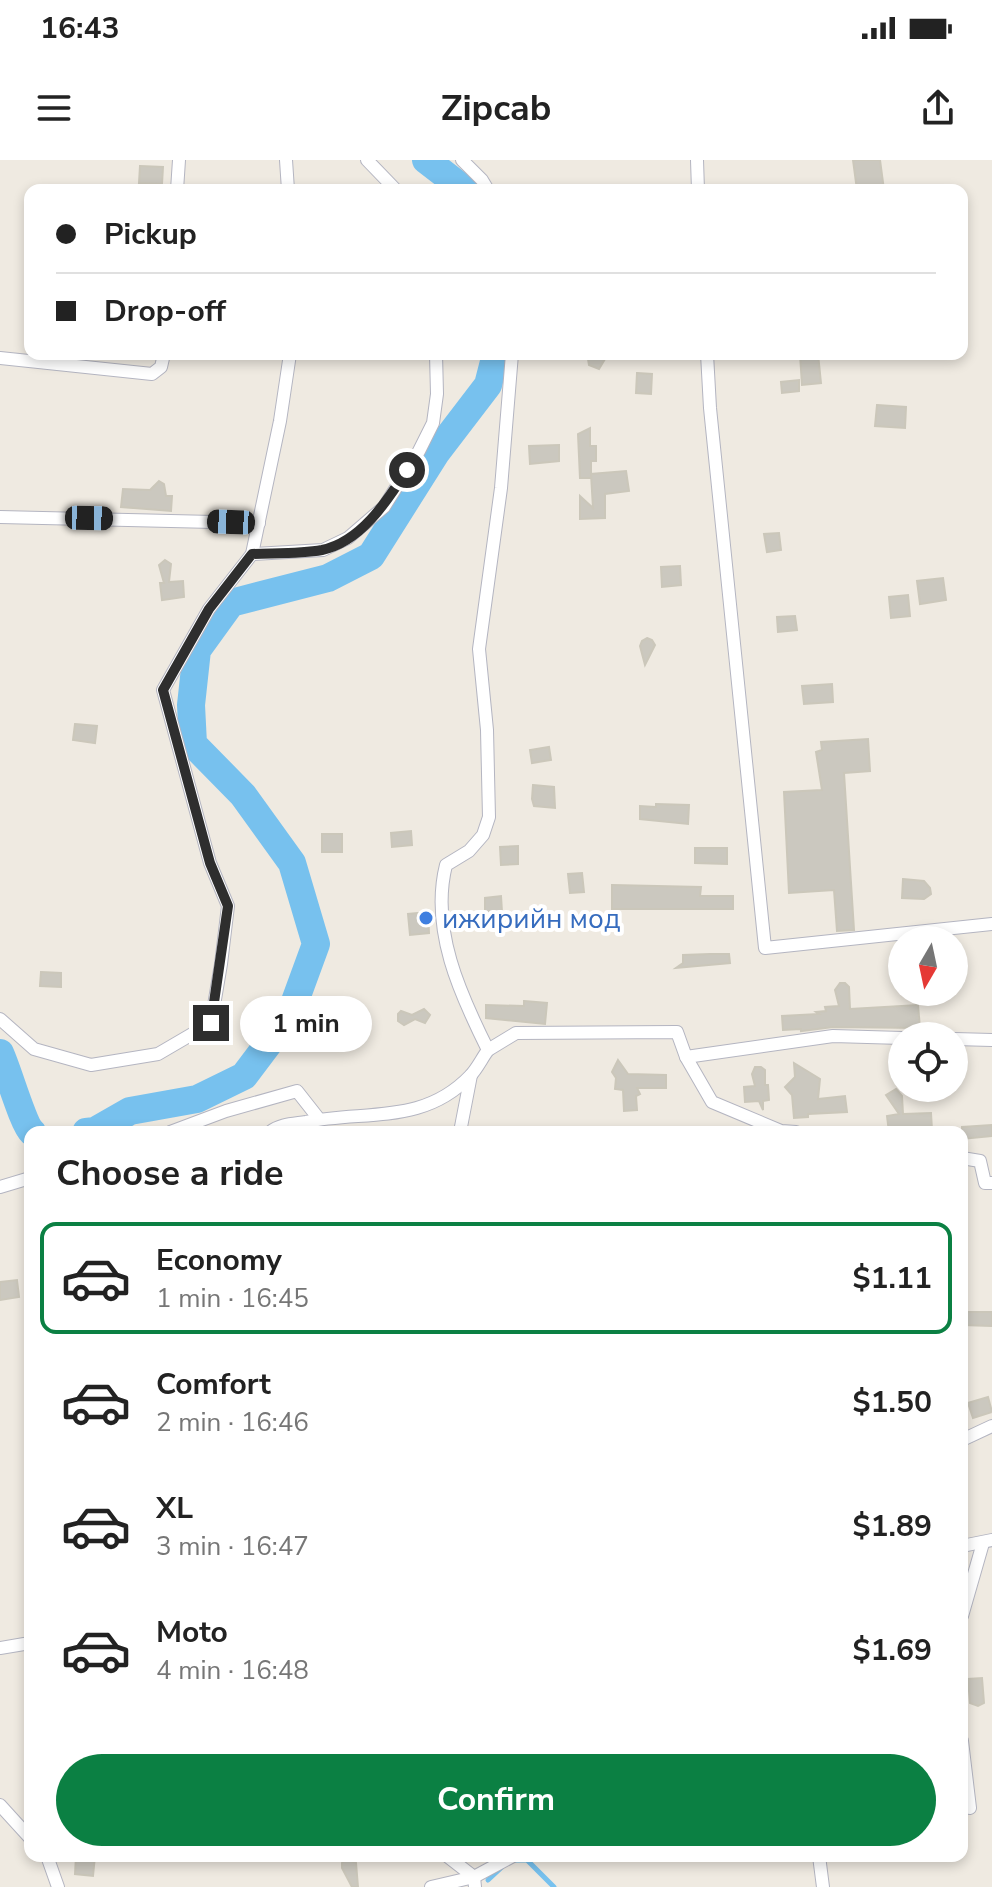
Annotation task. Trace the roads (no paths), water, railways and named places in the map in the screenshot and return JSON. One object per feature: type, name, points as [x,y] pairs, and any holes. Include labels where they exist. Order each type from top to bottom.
[{"type":"street","points":[[177,184],[179,160]]},
{"type":"street","points":[[286,160],[288,184]]},
{"type":"street","points":[[367,160],[390,184]]},
{"type":"street","points":[[462,160],[484,184]]},
{"type":"street","points":[[697,160],[698,184]]},
{"type":"street","points":[[0,358],[152,374],[161,367],[163,360]]},
{"type":"street","points":[[0,1019],[34,1049],[91,1065],[158,1054],[211,1023],[228,906],[210,863],[163,690],[209,609],[252,554],[280,421],[289,360]]},
{"type":"street","points":[[252,554],[323,550],[348,538],[384,507],[433,423],[437,394],[436,360]]},
{"type":"street","points":[[488,1050],[463,1000],[452,969],[441,887],[446,865],[469,851],[483,835],[489,817],[487,730],[479,649],[501,488],[512,360]]},
{"type":"street","points":[[707,360],[765,948],[992,924]]},
{"type":"street","points":[[0,517],[259,523]]},
{"type":"street","points":[[281,1126],[319,1119],[387,1115],[430,1105],[471,1075],[488,1050],[516,1033],[677,1032],[686,1057],[712,1102],[767,1126]]},
{"type":"street","points":[[686,1057],[833,1036],[888,1038]]},
{"type":"street","points":[[968,1039],[992,1040]]},
{"type":"street","points":[[461,1126],[471,1075]]},
{"type":"street","points":[[186,1126],[297,1091],[319,1119]]},
{"type":"street","points":[[968,1159],[980,1161],[985,1183],[992,1183]]},
{"type":"street","points":[[0,1187],[24,1180]]},
{"type":"street","points":[[968,1437],[992,1426]]},
{"type":"street","points":[[968,1598],[987,1541]]},
{"type":"street","points":[[0,1648],[24,1644]]},
{"type":"street","points":[[968,1791],[970,1808]]},
{"type":"street","points":[[0,1805],[24,1831]]},
{"type":"street","points":[[49,1862],[58,1887]]},
{"type":"street","points":[[453,1862],[474,1882]]},
{"type":"street","points":[[431,1887],[474,1882],[503,1862]]},
{"type":"street","points":[[820,1862],[823,1887]]},
{"type":"waterway","points":[[426,160],[457,184]]},
{"type":"waterway","points":[[104,1126],[130,1111],[197,1099],[244,1076],[290,1015],[316,944],[292,863],[243,795],[193,744],[191,705],[197,650],[231,603],[328,578],[371,556],[436,453],[488,385],[494,360]]},
{"type":"waterway","points":[[0,1053],[28,1126]]},
{"type":"waterway","points":[[529,1862],[554,1887]]},
{"type":"waterway","points":[[488,1880],[502,1867]]},
{"type":"place","name":"ижирийн мод","points":[[426,918]]}]
